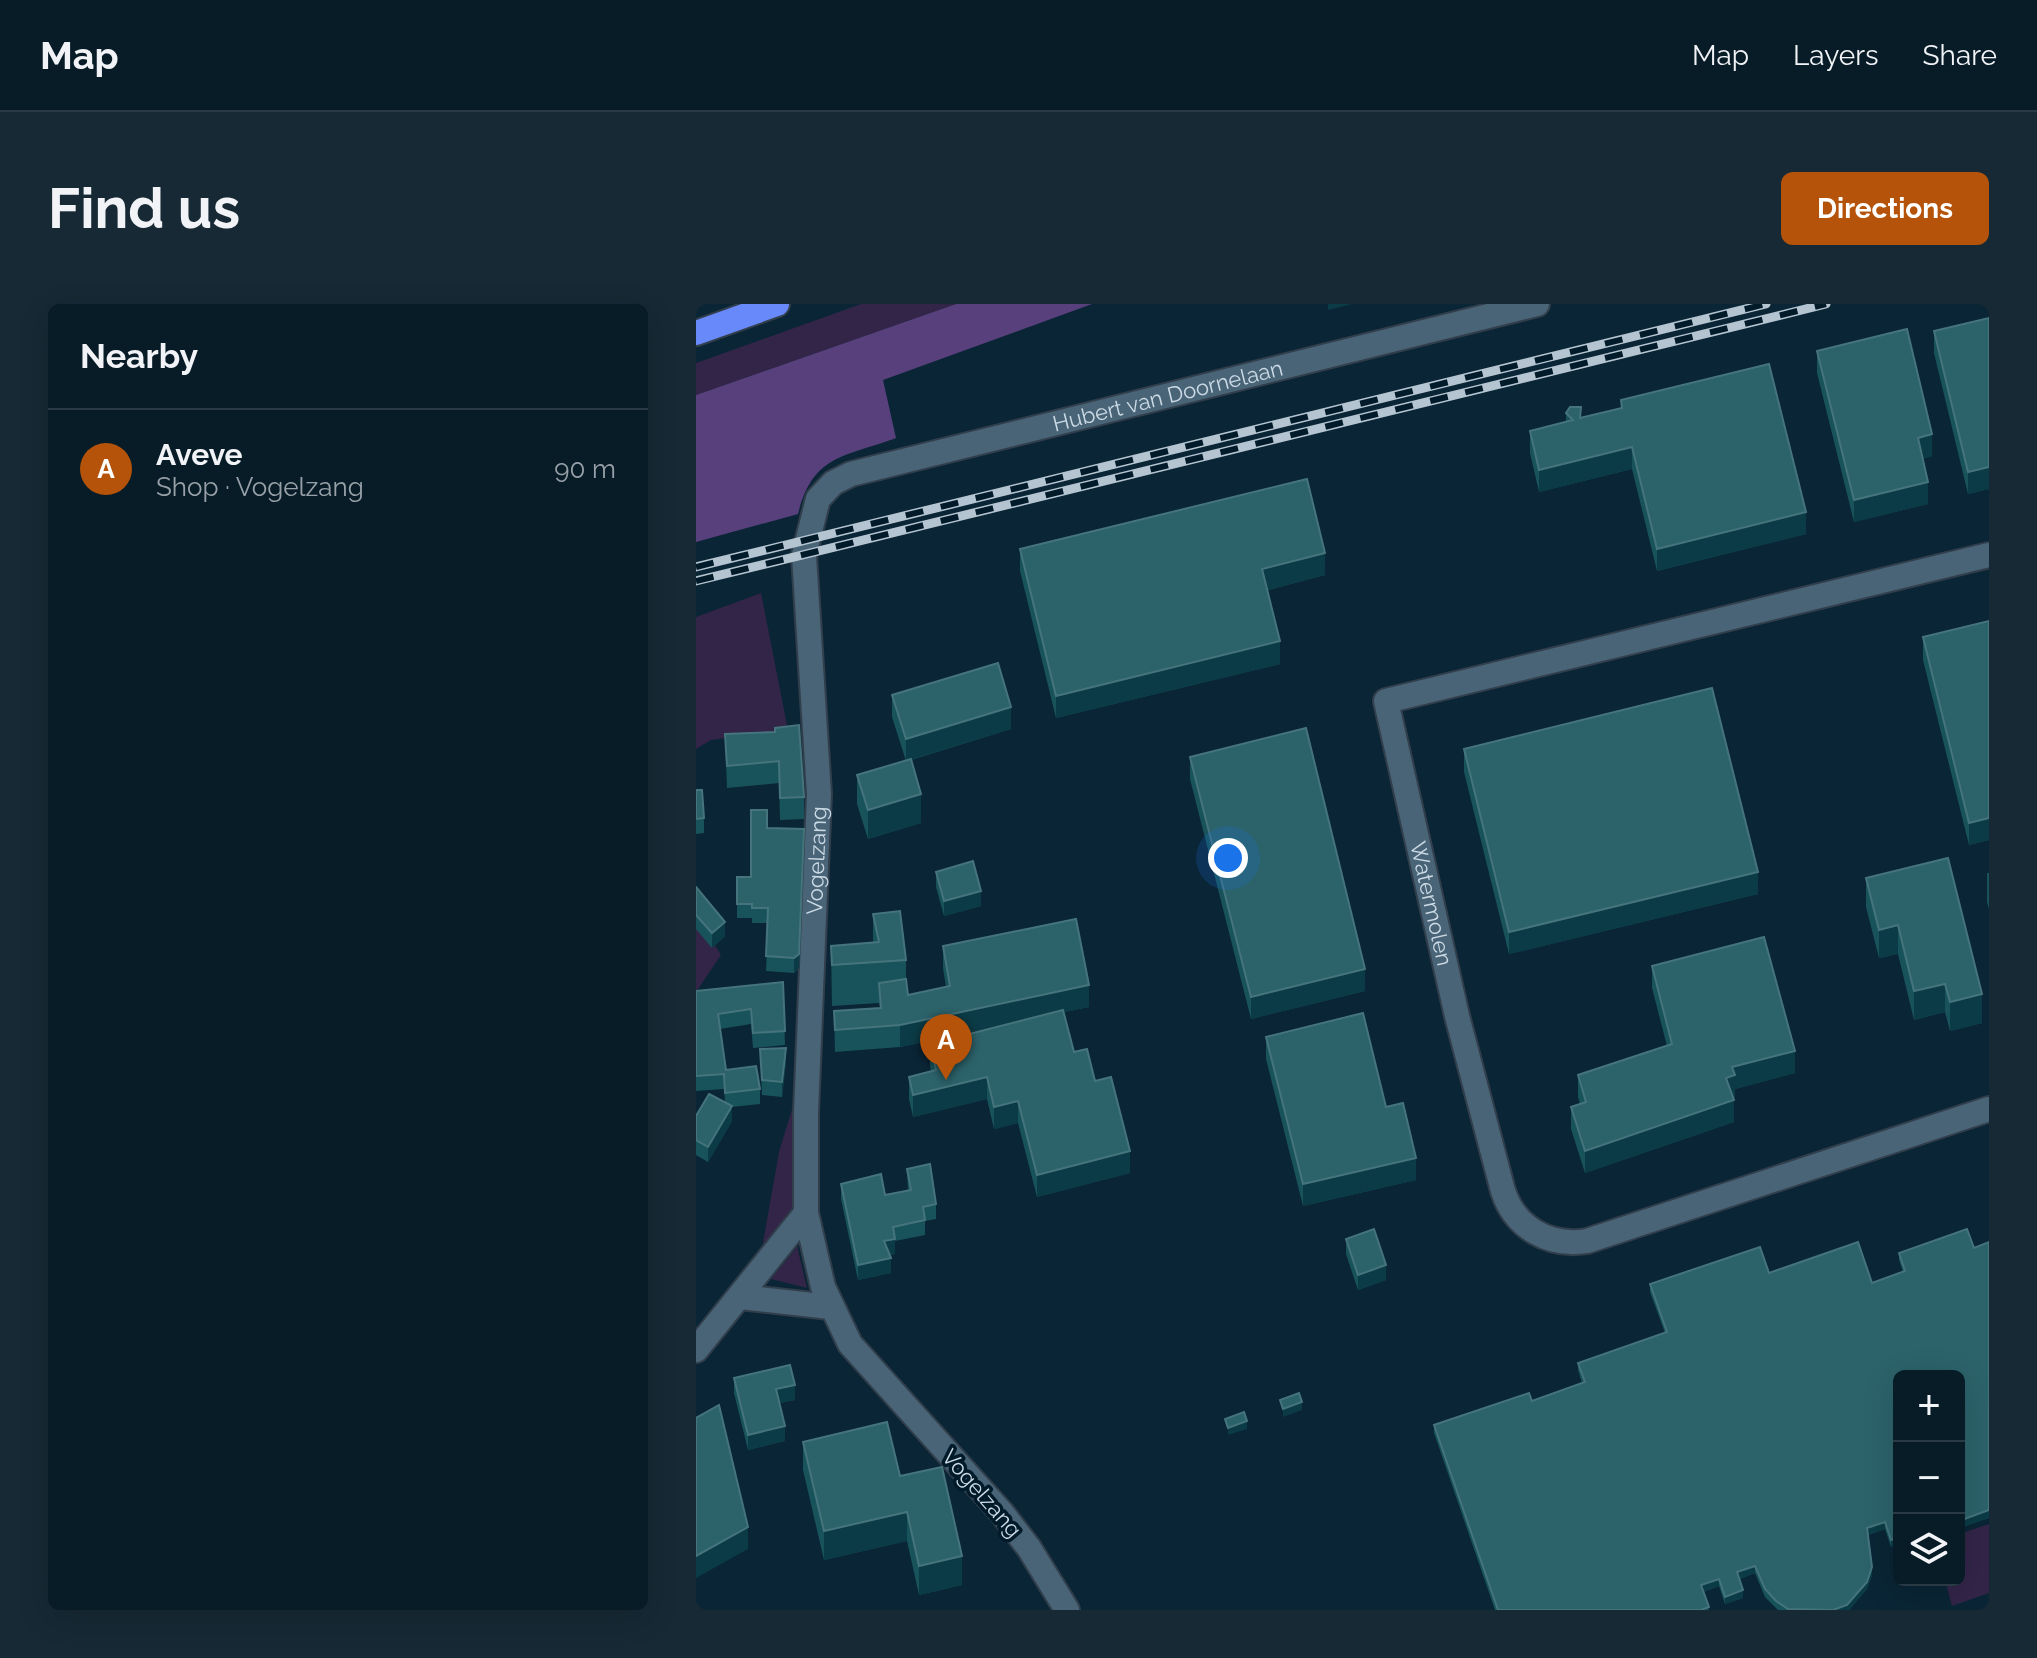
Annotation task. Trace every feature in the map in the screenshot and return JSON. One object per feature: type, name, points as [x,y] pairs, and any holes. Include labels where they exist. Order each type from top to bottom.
[{"type":"highway","points":[[696,333],[777,304]]},
{"type":"street","name":"Hubert van Doornelaan","points":[[814,509],[825,490],[851,474],[1537,304]]},
{"type":"street","name":"Vogelzang","points":[[814,509],[804,555],[819,794],[806,1113],[806,1213],[830,1307],[858,1354],[1002,1513],[1029,1548],[1067,1610]]},
{"type":"street","name":"Watermolen","points":[[1989,555],[1386,701],[1457,1016],[1503,1191],[1510,1208],[1532,1231],[1555,1241],[1587,1241],[1989,1109]]},
{"type":"street","points":[[696,1350],[806,1213]]},
{"type":"street","points":[[740,1297],[830,1307]]},
{"type":"shaded area","points":[[861,304],[956,304],[696,395],[696,363]]},
{"type":"shaded area","points":[[956,304],[1092,304],[883,380],[896,438],[847,455],[822,469],[804,494],[798,514],[696,542],[696,395]]},
{"type":"shaded area","points":[[761,593],[788,730],[711,740],[696,749],[696,617]]},
{"type":"shaded area","points":[[696,915],[721,955],[696,992]]},
{"type":"shaded area","points":[[793,1106],[796,1210],[761,1254],[779,1152]]},
{"type":"shaded area","points":[[798,1246],[798,1250],[807,1288],[771,1279]]},
{"type":"shaded area","points":[[1989,1524],[1989,1593],[1952,1606],[1947,1586],[1965,1586],[1965,1532]]},
{"type":"building","points":[[1989,318],[1989,467],[1968,472],[1934,331]]},
{"type":"building","points":[[1907,329],[1932,434],[1918,438],[1928,482],[1854,500],[1817,351]]},
{"type":"building","points":[[1769,364],[1806,512],[1657,549],[1632,447],[1539,470],[1530,431],[1573,420],[1566,413],[1570,407],[1581,407],[1580,418],[1622,408],[1621,400]]},
{"type":"building","points":[[1307,479],[1325,553],[1262,569],[1280,641],[1056,696],[1020,549]]},
{"type":"building","points":[[1989,621],[1989,818],[1969,823],[1923,637]]},
{"type":"building","points":[[998,663],[1011,707],[906,739],[892,695]]},
{"type":"building","points":[[1712,688],[1758,872],[1509,932],[1464,749]]},
{"type":"building","points":[[799,725],[804,797],[780,798],[779,761],[727,766],[725,734],[775,732],[775,728]]},
{"type":"building","points":[[1306,728],[1365,969],[1251,997],[1190,757]]},
{"type":"building","points":[[911,759],[921,794],[868,810],[857,775]]},
{"type":"building","points":[[696,790],[702,790],[704,818],[696,819]]},
{"type":"building","points":[[751,810],[767,810],[767,828],[804,829],[799,954],[794,958],[766,956],[768,908],[737,904],[737,877],[751,877]]},
{"type":"building","points":[[1948,858],[1982,994],[1950,1002],[1945,984],[1914,991],[1898,925],[1879,930],[1866,878]]},
{"type":"building","points":[[973,861],[981,891],[944,901],[936,872]]},
{"type":"building","points":[[696,887],[725,922],[712,933],[696,915]]},
{"type":"building","points":[[900,911],[906,960],[832,965],[831,946],[879,942],[873,914]]},
{"type":"building","points":[[1076,919],[1089,985],[900,1025],[835,1030],[834,1011],[881,1008],[879,983],[906,979],[908,995],[950,986],[943,946]]},
{"type":"building","points":[[1764,937],[1795,1051],[1732,1067],[1735,1075],[1726,1078],[1734,1100],[1585,1151],[1571,1107],[1586,1102],[1578,1075],[1672,1044],[1652,966]]},
{"type":"building","points":[[783,982],[785,1031],[753,1033],[751,1009],[718,1014],[726,1070],[756,1066],[760,1089],[725,1093],[724,1074],[696,1076],[696,991]]},
{"type":"building","points":[[1063,1010],[1074,1052],[1087,1049],[1095,1081],[1111,1077],[1130,1151],[1037,1175],[1018,1101],[994,1107],[987,1077],[913,1095],[909,1077],[936,1070],[930,1044]]},
{"type":"building","points":[[1363,1013],[1386,1107],[1403,1103],[1416,1158],[1303,1184],[1266,1037]]},
{"type":"building","points":[[786,1048],[782,1082],[762,1080],[760,1049]]},
{"type":"building","points":[[709,1094],[732,1106],[708,1147],[696,1140],[696,1116]]},
{"type":"building","points":[[930,1164],[936,1204],[923,1207],[925,1220],[893,1227],[895,1239],[884,1241],[891,1258],[858,1265],[841,1184],[881,1174],[885,1195],[911,1190],[907,1169]]},
{"type":"building","points":[[1374,1229],[1386,1265],[1358,1275],[1346,1239]]},
{"type":"building","points":[[1967,1229],[1974,1248],[1989,1242],[1989,1510],[1965,1519],[1965,1370],[1893,1370],[1893,1539],[1885,1522],[1867,1528],[1872,1567],[1867,1582],[1847,1605],[1833,1610],[1788,1609],[1765,1589],[1755,1566],[1737,1572],[1743,1590],[1725,1597],[1719,1579],[1701,1585],[1709,1607],[1701,1610],[1498,1610],[1434,1425],[1529,1393],[1532,1401],[1585,1382],[1578,1363],[1667,1332],[1650,1284],[1760,1247],[1769,1273],[1858,1242],[1872,1283],[1905,1271],[1899,1253]]},
{"type":"building","points":[[790,1365],[795,1385],[776,1389],[785,1426],[748,1435],[734,1378]]},
{"type":"building","points":[[1299,1393],[1302,1402],[1283,1409],[1280,1400]]},
{"type":"building","points":[[719,1405],[748,1527],[696,1556],[696,1418]]},
{"type":"building","points":[[1244,1412],[1247,1421],[1228,1428],[1225,1419]]},
{"type":"building","points":[[887,1422],[900,1476],[942,1467],[962,1556],[919,1566],[907,1512],[824,1531],[803,1442]]},
{"type":"railway","points":[[696,567],[1766,304]]},
{"type":"railway","points":[[696,581],[1826,304]]},
{"type":"place","name":"Aveve","points":[[946,1080]]}]
